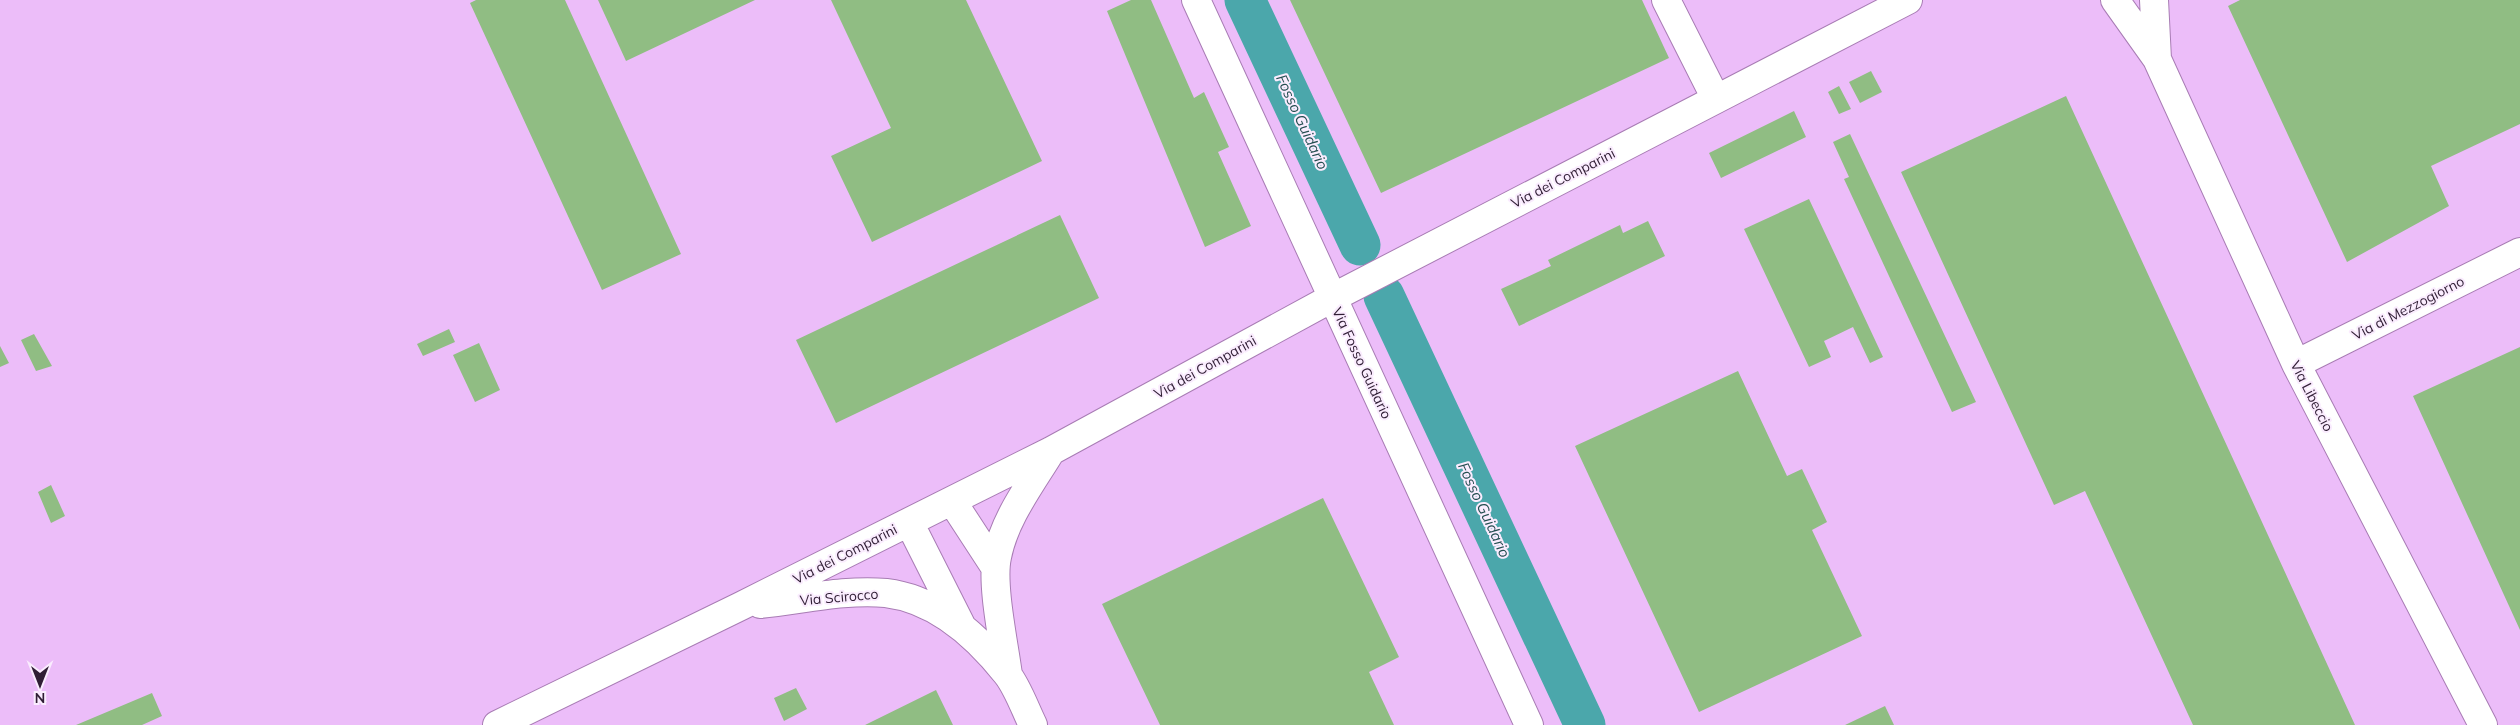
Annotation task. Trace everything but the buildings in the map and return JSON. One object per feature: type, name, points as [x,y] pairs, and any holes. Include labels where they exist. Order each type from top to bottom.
[{"type":"street","name":"Via Fosso Guidario","points":[[1196,0],[1529,725]]},
{"type":"street","points":[[1666,0],[1716,99]]},
{"type":"street","name":"Via dei Comparini","points":[[497,725],[1051,452],[1332,298],[1908,0]]},
{"type":"street","name":"Via Libeccio","points":[[2115,0],[2156,60],[2296,364],[2483,725]]},
{"type":"street","name":"Via Libeccio","points":[[2154,0],[2156,60]]},
{"type":"street","name":"Via di Mezzogiorno","points":[[2296,364],[2520,252]]},
{"type":"street","name":"Via Scirocco","points":[[1008,675],[995,567],[1007,527],[1051,452]]},
{"type":"street","name":"Via Scirocco","points":[[952,501],[995,567]]},
{"type":"street","name":"Via Scirocco","points":[[909,522],[961,625]]},
{"type":"street","name":"Via Scirocco","points":[[741,606],[825,596],[885,593],[906,596],[931,607],[961,625],[1008,675],[1033,725]]},
{"type":"waterway","name":"Fosso Guidario","points":[[1245,0],[1360,245]]},
{"type":"waterway","name":"Fosso Guidario","points":[[1384,296],[1585,725]]}]
